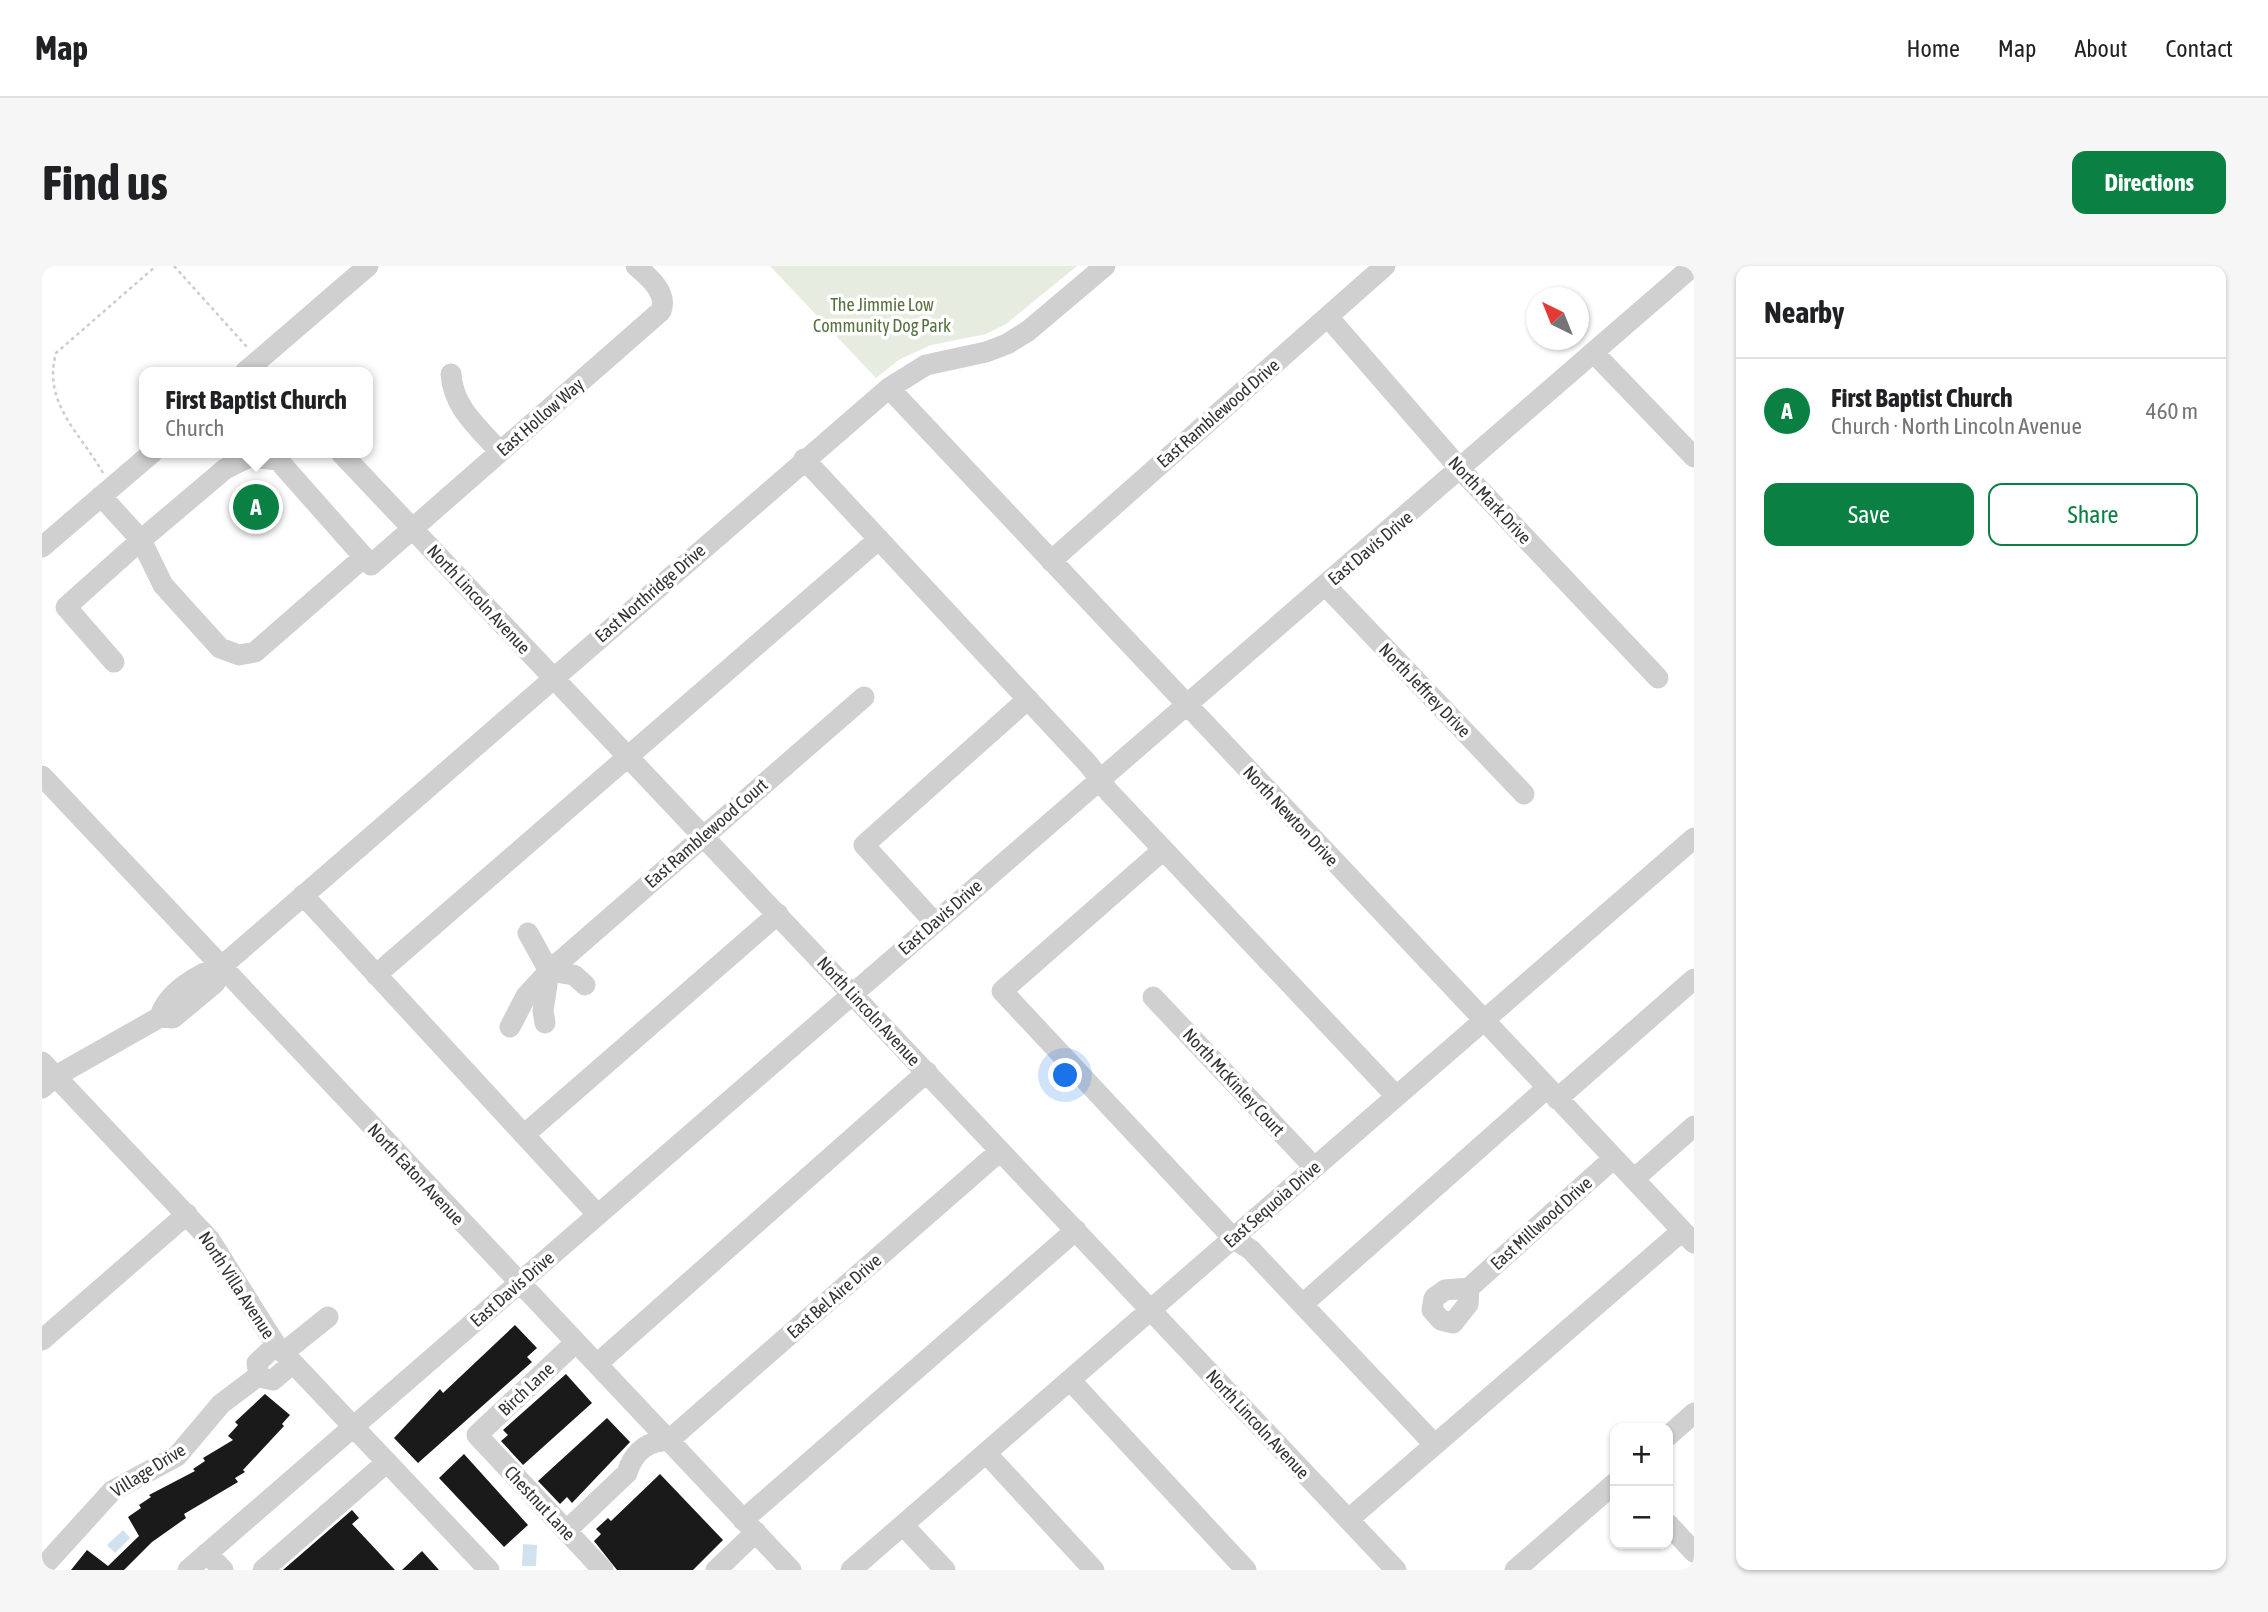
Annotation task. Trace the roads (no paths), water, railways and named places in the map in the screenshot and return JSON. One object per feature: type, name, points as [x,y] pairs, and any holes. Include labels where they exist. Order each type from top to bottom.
[{"type":"street","points":[[256,367],[368,266]]},
{"type":"street","name":"East Hollow Way","points":[[364,557],[371,565],[414,530],[654,319],[664,304],[657,288],[636,266]]},
{"type":"street","name":"East Northridge Drive","points":[[46,1075],[160,1017],[173,1018],[195,1002],[215,983],[222,966],[889,387],[926,365],[986,352],[1007,344],[1028,331],[1105,266]]},
{"type":"street","name":"East Ramblewood Drive","points":[[1051,561],[1385,266]]},
{"type":"street","name":"East Davis Drive","points":[[188,1570],[1185,704],[1461,470],[1693,266]]},
{"type":"street","name":"North Mark Drive","points":[[1328,317],[1461,470],[1658,678]]},
{"type":"street","points":[[1594,353],[1694,457]]},
{"type":"street","points":[[451,374],[452,390],[458,405],[500,452]]},
{"type":"street","name":"North Newton Drive","points":[[889,387],[1688,1237]]},
{"type":"street","points":[[42,547],[146,458]]},
{"type":"street","points":[[114,662],[66,607],[225,469],[248,458]]},
{"type":"street","points":[[106,492],[141,540],[163,585],[220,648],[239,655],[255,652],[364,557],[278,460],[259,458]]},
{"type":"street","name":"North Lincoln Avenue","points":[[346,458],[1396,1570]]},
{"type":"street","points":[[804,459],[1028,699],[1163,850],[1396,1096]]},
{"type":"street","points":[[376,975],[879,539]]},
{"type":"street","name":"North Jeffrey Drive","points":[[1325,586],[1524,794]]},
{"type":"street","name":"East Ramblewood Court","points":[[510,1027],[526,996],[549,971],[702,835],[864,697]]},
{"type":"street","points":[[934,922],[864,845],[1028,699]]},
{"type":"street","name":"North Eaton Avenue","points":[[42,776],[597,1364],[665,1440],[791,1570]]},
{"type":"street","name":"East Sequoia Drive","points":[[851,1570],[1694,838]]},
{"type":"street","points":[[1163,850],[1002,991],[1233,1238],[1251,1250],[1434,1444]]},
{"type":"street","points":[[303,895],[598,1215]]},
{"type":"street","points":[[524,1135],[778,914]]},
{"type":"street","points":[[528,933],[549,971],[543,1011],[545,1023]]},
{"type":"street","points":[[549,971],[574,975],[584,985]]},
{"type":"street","points":[[1303,1304],[1552,1093],[1694,979]]},
{"type":"street","name":"North McKinley Court","points":[[1153,997],[1314,1167]]},
{"type":"street","points":[[597,1364],[927,1072]]},
{"type":"street","name":"North Villa Avenue","points":[[46,1075],[187,1214],[215,1247],[284,1354],[489,1570]]},
{"type":"street","points":[[1634,1179],[1694,1126]]},
{"type":"street","name":"East Bel Aire Drive","points":[[566,1531],[628,1473],[640,1471],[659,1453],[665,1440],[1000,1151]]},
{"type":"street","name":"East Millwood Drive","points":[[1469,1288],[1614,1158]]},
{"type":"street","points":[[42,1340],[187,1214]]},
{"type":"street","points":[[716,1570],[750,1526],[1076,1230]]},
{"type":"street","points":[[1349,1519],[1434,1444],[1688,1237]]},
{"type":"street","points":[[284,1354],[328,1317]]},
{"type":"street","name":"Birch Lane","points":[[477,1435],[575,1343]]},
{"type":"street","name":"Village Drive","points":[[42,1568],[112,1491],[177,1456],[221,1404],[258,1376],[273,1380],[284,1354]]},
{"type":"street","points":[[1070,1380],[1246,1570]]},
{"type":"street","points":[[1673,1432],[1694,1413]]},
{"type":"street","name":"Chestnut Lane","points":[[477,1435],[603,1570]]},
{"type":"street","points":[[986,1453],[1094,1570]]},
{"type":"street","points":[[263,1570],[387,1462]]},
{"type":"street","points":[[1515,1570],[1610,1486]]},
{"type":"street","points":[[903,1525],[945,1570]]},
{"type":"street","points":[[1673,1529],[1694,1552]]},
{"type":"street","points":[[208,1553],[223,1570]]},
{"type":"water","points":[[123,1530],[130,1538],[115,1553],[107,1545]]},
{"type":"water","points":[[523,1544],[537,1545],[536,1566],[522,1566]]},
{"type":"place","name":"First Baptist Church","points":[[256,507]]},
{"type":"park label","name":"The Jimmie Low Community Dog Park","points":[[882,314]]}]
